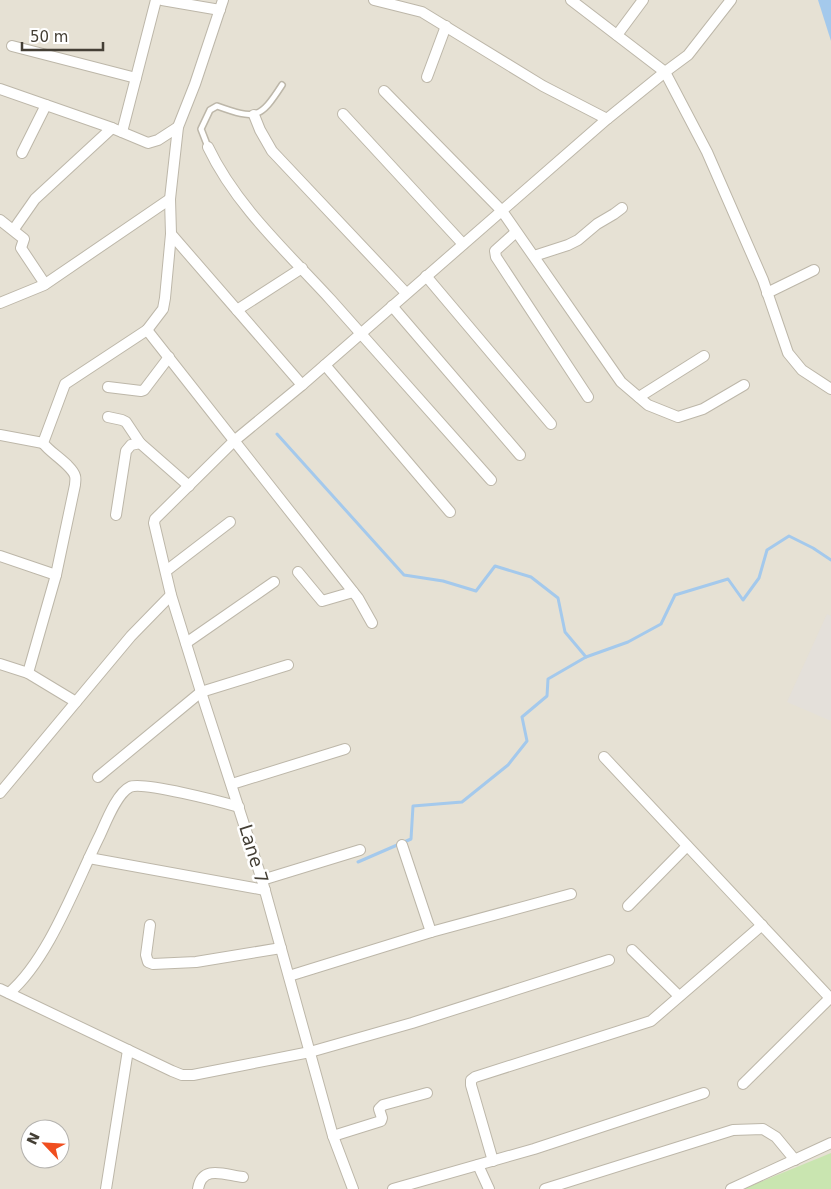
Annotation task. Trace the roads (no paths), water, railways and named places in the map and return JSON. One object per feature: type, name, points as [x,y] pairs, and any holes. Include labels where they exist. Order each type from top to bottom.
[{"type":"street","points":[[122,132],[156,0]]},
{"type":"street","points":[[43,443],[65,384],[147,330],[163,309],[171,234],[170,199],[178,126],[195,84],[221,5],[162,0]]},
{"type":"street","points":[[374,0],[422,12],[542,86],[607,119]]},
{"type":"street","points":[[571,0],[665,72],[707,152],[767,293],[788,353],[802,370],[831,389]]},
{"type":"street","points":[[617,35],[643,0]]},
{"type":"street","points":[[108,417],[126,422],[140,443],[189,486],[234,441],[302,385],[607,119],[688,55],[732,0]]},
{"type":"street","points":[[427,77],[446,26]]},
{"type":"street","points":[[12,46],[136,78]]},
{"type":"street","points":[[0,89],[148,142],[158,140],[178,126]]},
{"type":"street","points":[[384,91],[502,211],[621,382],[648,406],[678,417],[703,409],[744,385]]},
{"type":"street","points":[[22,153],[46,105]]},
{"type":"street","points":[[343,114],[463,244]]},
{"type":"street","points":[[254,115],[272,151],[406,294]]},
{"type":"street","points":[[14,229],[34,199],[112,128]]},
{"type":"street","points":[[208,147],[217,167],[240,200],[491,480]]},
{"type":"street","points":[[0,303],[45,284],[170,199]]},
{"type":"street","points":[[534,256],[578,240],[597,224],[622,208]]},
{"type":"street","points":[[0,220],[24,238],[21,248],[45,284]]},
{"type":"street","points":[[516,232],[495,252],[496,257],[588,397]]},
{"type":"street","points":[[171,234],[302,385]]},
{"type":"street","points":[[236,310],[302,268]]},
{"type":"street","points":[[767,293],[814,270]]},
{"type":"street","points":[[426,276],[551,424]]},
{"type":"street","points":[[392,306],[520,455]]},
{"type":"street","points":[[147,330],[353,592],[372,623]]},
{"type":"street","points":[[639,397],[704,356]]},
{"type":"street","points":[[108,387],[144,390],[169,357]]},
{"type":"street","points":[[325,365],[450,512]]},
{"type":"street","points":[[0,435],[43,443],[75,475],[75,484],[56,575],[28,673]]},
{"type":"street","points":[[116,515],[126,451],[132,445],[140,443]]},
{"type":"street","name":"Lane 7","points":[[189,486],[155,519],[154,528],[171,594],[201,692],[264,885],[333,1136],[353,1189]]},
{"type":"street","points":[[166,571],[230,522]]},
{"type":"street","points":[[0,556],[56,575]]},
{"type":"street","points":[[298,572],[322,601],[353,592]]},
{"type":"street","points":[[186,643],[274,582]]},
{"type":"street","points":[[0,793],[131,636],[171,594]]},
{"type":"street","points":[[0,664],[28,673],[76,702]]},
{"type":"street","points":[[98,777],[201,692],[288,665]]},
{"type":"street","points":[[232,784],[346,749]]},
{"type":"street","points":[[604,757],[831,998],[743,1084]]},
{"type":"street","points":[[5,991],[23,982],[48,942],[110,814],[122,794],[131,787],[138,785],[180,792],[239,806]]},
{"type":"street","points":[[402,845],[431,932]]},
{"type":"street","points":[[628,906],[687,846]]},
{"type":"street","points":[[89,858],[264,885],[360,850]]},
{"type":"street","points":[[289,976],[431,932],[571,894]]},
{"type":"street","points":[[150,925],[146,955],[148,962],[153,964],[196,962],[281,948]]},
{"type":"street","points":[[492,1161],[471,1086],[472,1080],[475,1077],[651,1021],[762,926]]},
{"type":"street","points":[[632,950],[679,996]]},
{"type":"street","points":[[5,991],[182,1075],[193,1075],[310,1052],[412,1023],[609,960]]},
{"type":"street","points":[[106,1189],[128,1050]]},
{"type":"street","points":[[333,1136],[381,1121],[379,1109],[383,1105],[427,1093]]},
{"type":"street","points":[[393,1189],[534,1149],[704,1093]]},
{"type":"street","points":[[545,1189],[733,1130],[763,1129],[776,1138],[796,1160]]},
{"type":"street","points":[[731,1189],[831,1144]]},
{"type":"street","points":[[478,1165],[489,1189]]},
{"type":"street","points":[[198,1189],[200,1180],[204,1175],[210,1173],[243,1177]]},
{"type":"lane","points":[[208,147],[201,128],[210,110],[218,106],[235,112],[254,115],[266,108],[282,85]]},
{"type":"water","points":[[818,0],[831,0],[831,41]]},
{"type":"waterway","points":[[277,434],[404,575],[443,581],[476,591],[495,566],[531,577],[558,598],[565,632],[586,657],[628,642],[661,624],[675,595],[728,579],[743,600],[759,578],[767,550],[789,536],[831,560]]},
{"type":"waterway","points":[[358,862],[411,839],[413,806],[462,802],[508,765],[527,741],[522,717],[547,696],[548,679],[586,657]]}]
